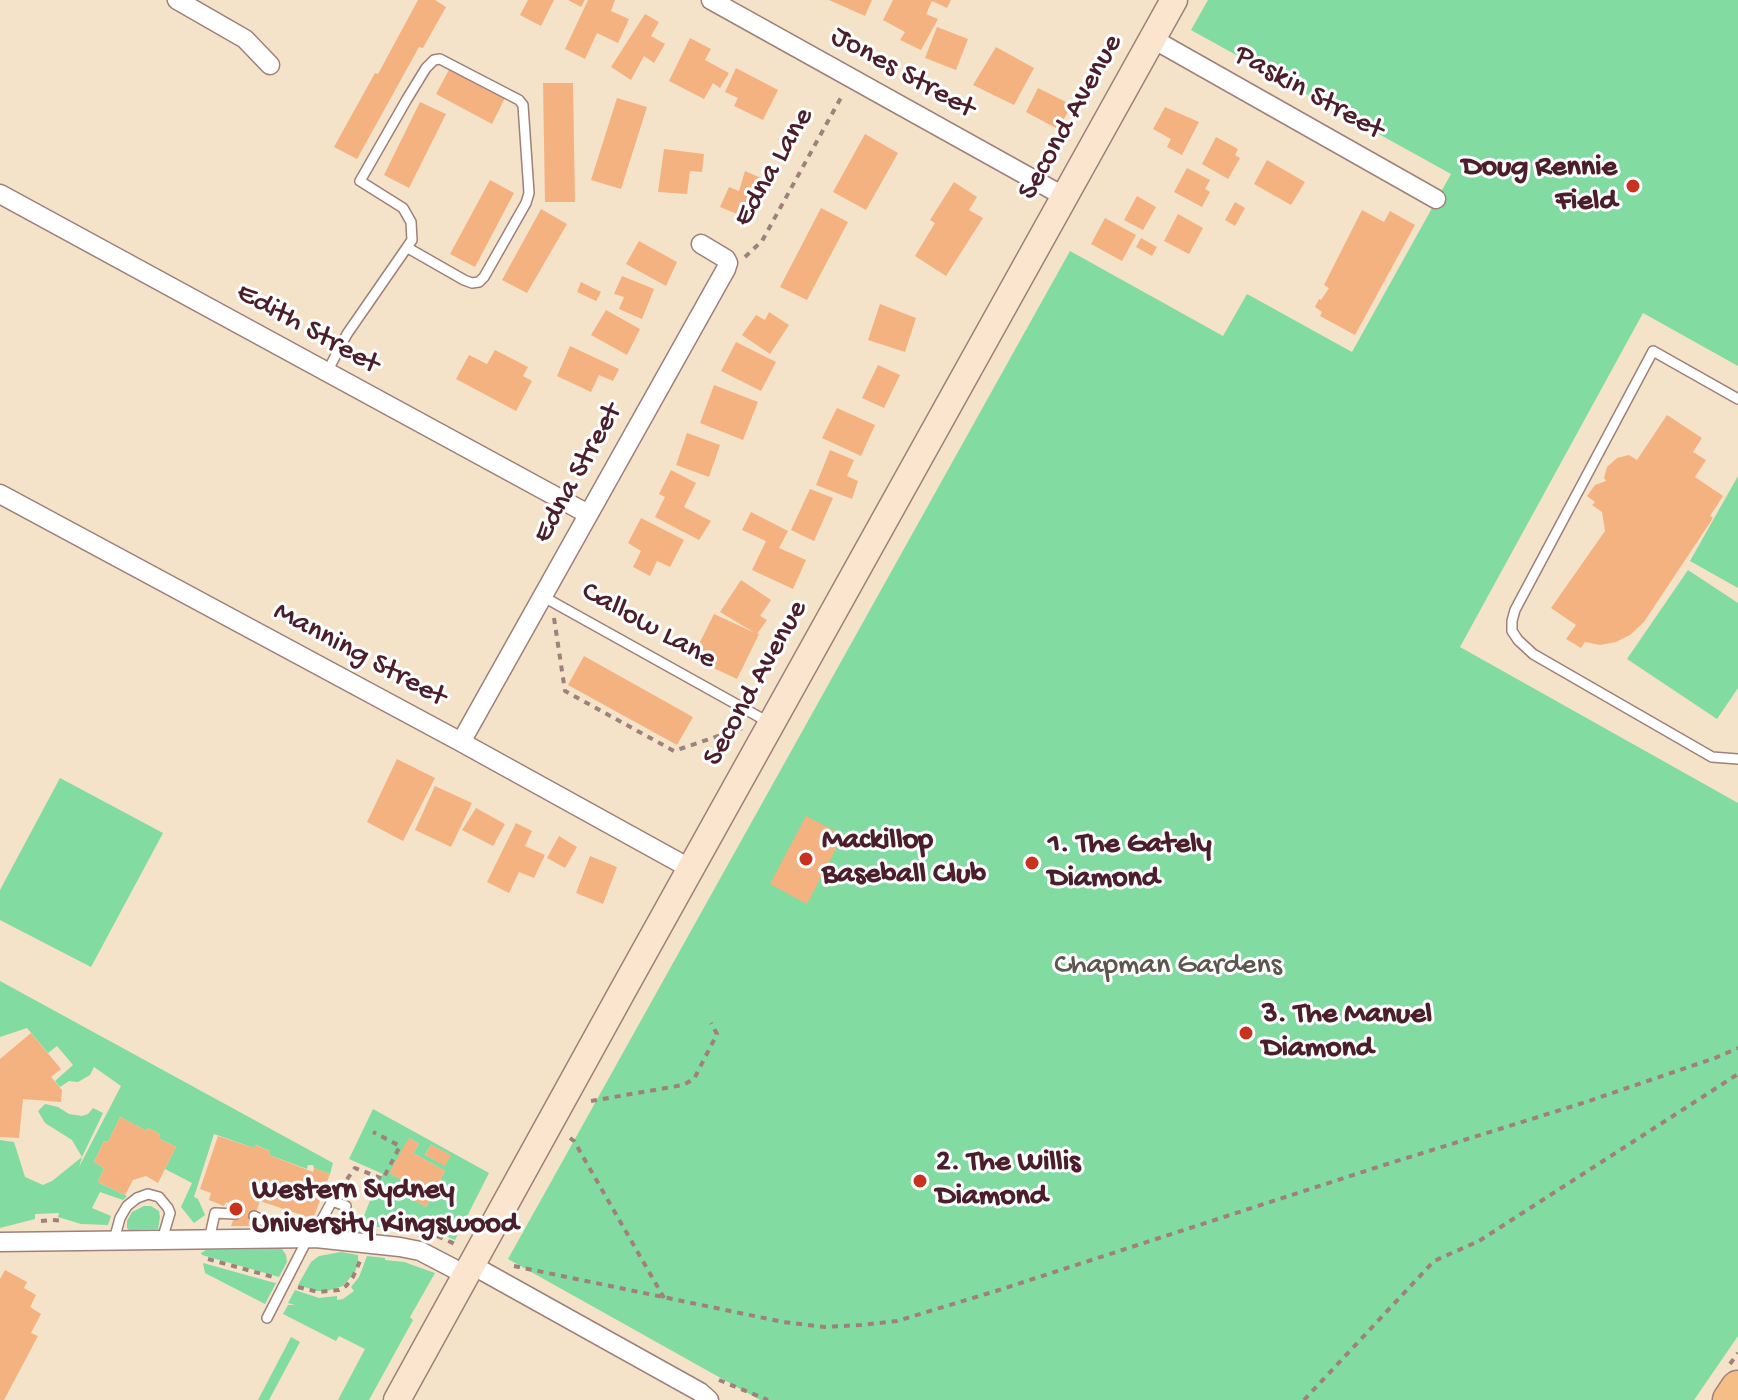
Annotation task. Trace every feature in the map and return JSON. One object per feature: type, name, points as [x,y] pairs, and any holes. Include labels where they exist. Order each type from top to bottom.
[{"type":"highway","points":[[1730,1400],[1738,1388]]},
{"type":"street","points":[[177,0],[245,39],[270,65]]},
{"type":"street","name":"Jones Street","points":[[711,0],[1065,197]]},
{"type":"street","name":"Second Avenue","points":[[397,1400],[1174,0]]},
{"type":"street","name":"Paskin Street","points":[[1153,39],[1436,199]]},
{"type":"street","name":"Edith Street","points":[[0,194],[588,514]]},
{"type":"street","points":[[701,244],[726,259],[726,269]]},
{"type":"street","name":"Edna Street","points":[[461,742],[550,600],[588,514],[726,269]]},
{"type":"street","name":"Manning Street","points":[[0,494],[691,869]]},
{"type":"street","points":[[0,1242],[312,1238],[420,1251],[469,1270],[700,1392],[709,1400]]},
{"type":"lane","points":[[327,372],[347,334],[412,240],[407,212],[360,181],[426,68],[434,60],[440,59],[519,100],[523,105],[529,193],[479,282],[464,280],[408,248]]},
{"type":"lane","points":[[1738,399],[1653,351],[1515,610],[1512,631],[1533,654],[1712,757],[1738,759]]},
{"type":"lane","name":"Callow Lane","points":[[550,600],[771,724]]},
{"type":"lane","points":[[114,1240],[127,1206],[148,1194],[159,1197],[170,1213],[162,1240]]},
{"type":"lane","points":[[267,1318],[332,1201],[346,1206]]},
{"type":"lane","points":[[209,1240],[215,1213],[235,1214]]},
{"type":"lane","points":[[254,1216],[269,1224],[272,1238]]},
{"type":"path","name":"Edna Lane","points":[[726,269],[742,260],[762,241],[852,78]]},
{"type":"path","points":[[550,600],[565,691],[674,751],[742,728]]},
{"type":"path","points":[[591,1101],[683,1085],[694,1079],[717,1034],[711,1023]]},
{"type":"path","points":[[506,1264],[783,1322],[825,1327],[897,1321],[1586,1102],[1738,1048]]},
{"type":"path","points":[[1304,1400],[1434,1261],[1479,1241],[1738,1074]]},
{"type":"path","points":[[332,1201],[355,1168],[383,1179],[400,1146],[373,1132]]},
{"type":"path","points":[[570,1138],[664,1299]]},
{"type":"path","points":[[296,1286],[318,1292],[339,1290],[358,1270],[362,1254]]},
{"type":"path","points":[[719,1380],[768,1400]]},
{"type":"green space","name":"Chapman Gardens","points":[[1208,0],[1738,0],[1738,366],[1643,313],[1460,647],[1738,803],[1738,1336],[1694,1400],[760,1400],[508,1259],[1070,251],[1223,336],[1247,294],[1352,352],[1451,174],[1191,30]]},
{"type":"green space","points":[[1738,476],[1738,588],[1690,561]]},
{"type":"green space","points":[[1688,570],[1738,603],[1738,688],[1717,719],[1627,659]]},
{"type":"green space","points":[[60,778],[163,833],[91,967],[0,920],[0,890]]},
{"type":"green space","points":[[0,981],[333,1163],[330,1174],[313,1165],[308,1165],[307,1169],[269,1155],[270,1151],[256,1145],[254,1148],[214,1134],[194,1197],[205,1215],[194,1223],[181,1207],[192,1183],[165,1169],[176,1147],[158,1138],[160,1134],[120,1117],[94,1162],[104,1168],[98,1182],[127,1196],[123,1200],[100,1192],[92,1208],[111,1216],[108,1225],[81,1224],[58,1217],[59,1213],[35,1214],[35,1219],[0,1228],[0,1140],[14,1142],[25,1177],[43,1185],[52,1181],[82,1157],[79,1167],[121,1086],[94,1067],[90,1075],[60,1087],[55,1081],[73,1065],[57,1046],[48,1053],[27,1028],[0,1037]]},
{"type":"green space","points":[[45,1104],[69,1114],[82,1116],[93,1108],[103,1113],[82,1157],[72,1140],[45,1123],[38,1111]]},
{"type":"green space","points":[[373,1109],[489,1173],[455,1240],[416,1224],[367,1226],[361,1232],[358,1231],[383,1174],[349,1159]],"holes":[[[409,1138],[419,1144],[413,1153],[445,1171],[426,1207],[414,1200],[419,1190]],[[431,1145],[450,1155],[445,1165],[425,1155]]]},
{"type":"green space","points":[[144,1206],[159,1211],[158,1229],[129,1230],[127,1221],[132,1212]]},
{"type":"green space","points":[[282,1249],[287,1262],[279,1277],[201,1253],[206,1250]]},
{"type":"green space","points":[[341,1252],[358,1255],[355,1272],[343,1286],[317,1291],[298,1285],[311,1262],[319,1256]]},
{"type":"green space","points":[[367,1256],[404,1262],[435,1273],[369,1400],[338,1400],[365,1349],[339,1336],[336,1341],[283,1314],[288,1305],[295,1305],[288,1303],[295,1290],[319,1298],[337,1296],[337,1300],[343,1299],[354,1291],[351,1287],[359,1277]]},
{"type":"green space","points":[[203,1263],[276,1283],[265,1304],[205,1273]]},
{"type":"green space","points":[[291,1337],[300,1342],[269,1400],[258,1400]]},
{"type":"building","points":[[418,0],[435,0],[446,7],[423,48],[419,47],[357,159],[334,147]]},
{"type":"building","points":[[528,0],[554,0],[541,26],[520,15]]},
{"type":"building","points":[[568,0],[585,0],[581,7]]},
{"type":"building","points":[[588,0],[615,0],[611,11],[629,19],[618,43],[597,33],[585,59],[565,49]]},
{"type":"building","points":[[829,0],[872,0],[865,16]]},
{"type":"building","points":[[893,0],[951,0],[947,8],[932,1],[926,14],[938,19],[921,50],[900,40],[905,32],[883,20]]},
{"type":"building","points":[[645,14],[659,22],[651,36],[665,44],[654,63],[644,56],[631,80],[611,67]]},
{"type":"building","points":[[937,27],[968,39],[956,70],[925,58]]},
{"type":"building","points":[[690,38],[711,49],[705,60],[729,73],[720,88],[713,83],[704,99],[669,81]]},
{"type":"building","points":[[996,47],[1034,68],[1014,105],[973,85]]},
{"type":"building","points":[[450,68],[505,98],[492,124],[436,94]]},
{"type":"building","points":[[736,68],[778,90],[763,120],[734,106],[738,98],[725,92]]},
{"type":"building","points":[[543,83],[573,83],[575,202],[545,202]]},
{"type":"building","points":[[1038,88],[1072,105],[1058,129],[1026,112]]},
{"type":"building","points":[[617,98],[647,107],[621,189],[591,180]]},
{"type":"building","points":[[420,102],[446,114],[409,188],[384,175]]},
{"type":"building","points":[[1165,107],[1199,122],[1182,155],[1167,147],[1171,139],[1153,129]]},
{"type":"building","points":[[865,134],[898,153],[866,210],[833,192]]},
{"type":"building","points":[[1216,137],[1238,149],[1235,155],[1240,158],[1228,179],[1202,164]]},
{"type":"building","points":[[664,149],[704,154],[702,172],[690,171],[687,194],[658,192]]},
{"type":"building","points":[[1267,160],[1305,182],[1291,205],[1254,184]]},
{"type":"building","points":[[1187,168],[1210,180],[1205,189],[1210,192],[1202,207],[1174,192]]},
{"type":"building","points":[[745,171],[768,181],[752,220],[720,207],[729,187],[739,191]]},
{"type":"building","points":[[490,180],[514,193],[475,267],[450,254]]},
{"type":"building","points":[[954,182],[977,197],[969,210],[983,218],[946,276],[915,256],[935,223],[930,220]]},
{"type":"building","points":[[1137,196],[1156,207],[1143,230],[1124,220]]},
{"type":"building","points":[[1235,202],[1245,208],[1235,226],[1225,220]]},
{"type":"building","points":[[821,208],[848,222],[807,300],[780,287]]},
{"type":"building","points":[[541,209],[567,224],[527,293],[502,280]]},
{"type":"building","points":[[1362,210],[1384,222],[1390,211],[1415,225],[1355,335],[1320,316],[1322,312],[1315,307],[1329,288],[1324,285]]},
{"type":"building","points":[[1178,214],[1203,228],[1189,254],[1164,241]]},
{"type":"building","points":[[1105,218],[1136,235],[1122,261],[1091,244]]},
{"type":"building","points":[[1141,238],[1157,247],[1152,256],[1136,247]]},
{"type":"building","points":[[639,241],[677,262],[666,286],[626,264]]},
{"type":"building","points":[[622,276],[654,289],[642,319],[619,309],[624,297],[614,294]]},
{"type":"building","points":[[581,282],[601,292],[596,301],[577,292]]},
{"type":"building","points":[[880,304],[916,318],[905,352],[868,340]]},
{"type":"building","points":[[606,310],[640,329],[627,355],[591,335]]},
{"type":"building","points":[[769,312],[789,325],[770,354],[742,335],[756,315],[765,320]]},
{"type":"building","points":[[736,342],[776,362],[761,391],[721,371]]},
{"type":"building","points":[[570,346],[619,369],[613,381],[599,375],[591,392],[557,376]]},
{"type":"building","points":[[495,350],[528,367],[523,376],[532,381],[516,411],[456,379],[469,355],[487,364]]},
{"type":"building","points":[[878,365],[900,375],[884,408],[862,398]]},
{"type":"building","points":[[714,385],[758,402],[743,440],[700,423]]},
{"type":"building","points":[[837,408],[875,425],[861,456],[822,438]]},
{"type":"building","points":[[1667,415],[1702,438],[1693,452],[1706,460],[1695,477],[1723,496],[1710,516],[1713,518],[1644,622],[1630,635],[1616,642],[1600,645],[1585,642],[1581,648],[1566,639],[1576,625],[1551,608],[1605,531],[1602,512],[1592,505],[1595,502],[1587,496],[1595,485],[1606,481],[1607,467],[1617,458],[1629,455],[1637,460]]},
{"type":"building","points":[[687,433],[720,445],[709,477],[676,465]]},
{"type":"building","points":[[830,450],[854,460],[847,476],[858,481],[852,499],[816,485]]},
{"type":"building","points":[[671,470],[696,483],[684,507],[711,521],[699,540],[655,517],[665,497],[659,494]]},
{"type":"building","points":[[810,489],[833,498],[814,541],[791,530]]},
{"type":"building","points":[[751,512],[788,531],[779,548],[806,560],[793,589],[752,570],[766,541],[742,530]]},
{"type":"building","points":[[641,518],[684,540],[670,567],[657,561],[650,576],[633,567],[641,551],[628,543]]},
{"type":"building","points":[[741,580],[771,600],[760,616],[767,620],[757,634],[737,679],[692,658],[714,614],[755,633],[720,612]]},
{"type":"building","points":[[584,656],[693,717],[677,745],[568,685]]},
{"type":"building","points":[[397,759],[435,778],[403,841],[367,822]]},
{"type":"building","points":[[435,786],[472,803],[451,847],[415,830]]},
{"type":"building","points":[[476,808],[505,824],[493,846],[462,830]]},
{"type":"building","points":[[806,816],[843,835],[807,904],[770,884]]},
{"type":"building","points":[[516,823],[532,831],[525,846],[545,855],[534,878],[519,872],[509,893],[487,882]]},
{"type":"building","points":[[559,836],[577,847],[565,868],[547,858]]},
{"type":"building","points":[[590,856],[617,867],[603,904],[576,893]]},
{"type":"building","points":[[31,1033],[61,1069],[51,1077],[62,1090],[61,1102],[23,1099],[19,1138],[0,1137],[0,1059]]},
{"type":"building","points":[[120,1117],[160,1134],[158,1138],[176,1147],[158,1183],[146,1176],[133,1180],[125,1195],[98,1182],[104,1168],[94,1162]]},
{"type":"building","points":[[218,1136],[254,1148],[255,1145],[270,1151],[269,1155],[313,1172],[314,1168],[330,1174],[313,1219],[260,1201],[251,1226],[231,1226],[238,1207],[209,1200],[211,1193],[200,1189]]},
{"type":"building","points":[[409,1138],[419,1144],[413,1153],[445,1171],[426,1207],[413,1200],[419,1190],[389,1173]]},
{"type":"building","points":[[431,1145],[451,1155],[445,1166],[425,1155]]},
{"type":"building","points":[[5,1270],[27,1282],[24,1288],[36,1295],[30,1307],[41,1314],[31,1333],[38,1336],[4,1400],[0,1400],[0,1279]]},
{"type":"place","name":"Doug Rennie Field","points":[[1633,186]]},
{"type":"place","name":"Mackillop Baseball Club","points":[[806,859]]},
{"type":"place","name":"1. The Gately Diamond","points":[[1032,863]]},
{"type":"place","name":"3. The Manuel Diamond","points":[[1246,1033]]},
{"type":"place","name":"2. The Willis Diamond","points":[[920,1181]]},
{"type":"place","name":"Western Sydney University Kingswood","points":[[236,1209]]}]
